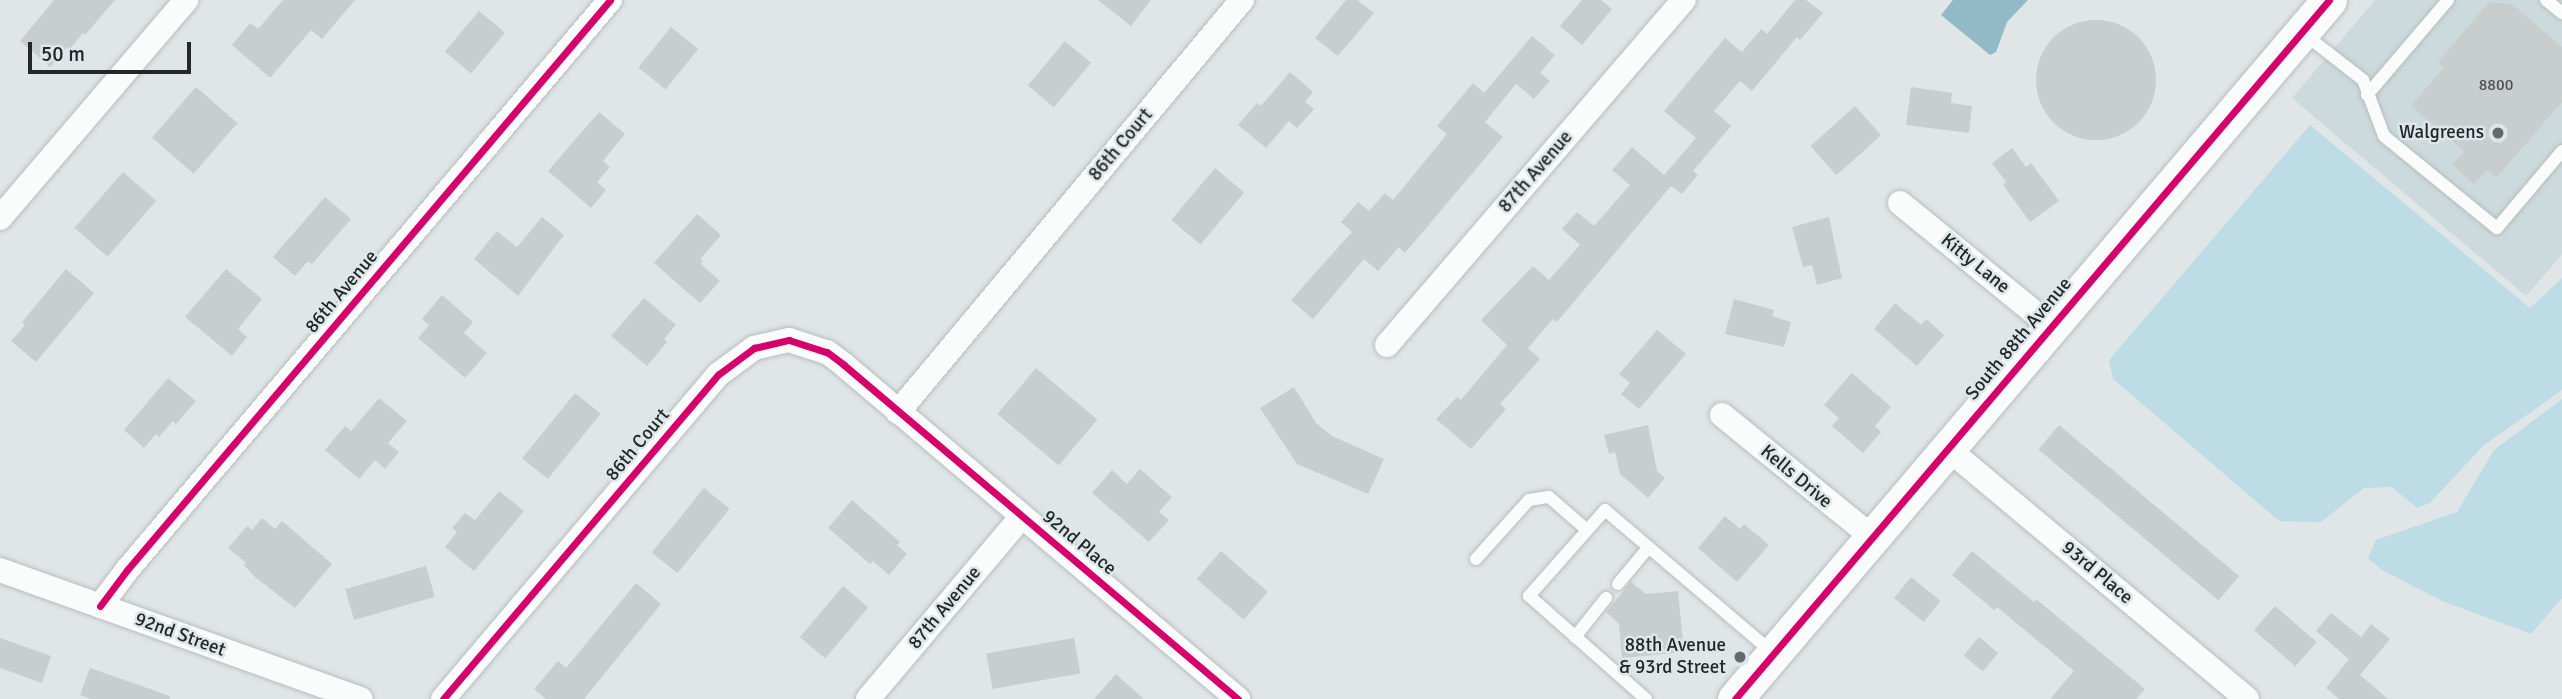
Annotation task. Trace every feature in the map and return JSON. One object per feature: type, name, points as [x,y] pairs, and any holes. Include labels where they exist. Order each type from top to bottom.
[{"type":"street","points":[[0,218],[186,0]]},
{"type":"street","name":"86th Avenue","points":[[100,606],[127,570],[610,0]]},
{"type":"street","name":"86th Court","points":[[443,699],[719,374],[739,357],[771,343],[789,340],[805,344],[827,352],[898,412],[1242,0]]},
{"type":"street","name":"87th Avenue","points":[[1387,345],[1684,0]]},
{"type":"street","name":"South 88th Avenue","points":[[1736,699],[2329,0]]},
{"type":"street","name":"Kitty Lane","points":[[1900,203],[2051,326]]},
{"type":"street","name":"92nd Place","points":[[898,412],[1238,699]]},
{"type":"street","name":"Kells Drive","points":[[1722,415],[1872,537]]},
{"type":"street","name":"93rd Place","points":[[1947,448],[2247,699]]},
{"type":"street","name":"87th Avenue","points":[[868,699],[1022,516]]},
{"type":"street","name":"92nd Street","points":[[0,570],[361,699]]},
{"type":"lane","points":[[2367,95],[2448,0]]},
{"type":"lane","points":[[2546,0],[2562,13]]},
{"type":"lane","points":[[2302,32],[2362,80],[2384,136],[2497,228],[2562,151]]},
{"type":"lane","points":[[1476,559],[1529,500],[1549,497],[1587,530]]},
{"type":"lane","points":[[1646,699],[1529,596],[1605,510],[1774,653]]},
{"type":"lane","points":[[1618,584],[1648,548]]},
{"type":"lane","points":[[1575,637],[1606,598]]},
{"type":"shaded area","points":[[1953,0],[2028,0],[2007,22],[1996,52],[1990,55],[1941,15]]},
{"type":"shaded area","points":[[2375,0],[2562,0],[2562,255],[2526,296],[2292,98]]},
{"type":"shaded area","points":[[2310,125],[2530,308],[2562,278],[2562,390],[2483,446],[2430,503],[2417,508],[2392,487],[2364,488],[2321,522],[2279,521],[2113,379],[2109,360]]},
{"type":"shaded area","points":[[2562,399],[2562,598],[2531,634],[2442,601],[2382,570],[2368,558],[2376,540],[2457,512],[2494,450]]},
{"type":"building","points":[[54,0],[115,0],[85,35],[83,33],[70,49],[67,47],[50,67],[20,41]]},
{"type":"building","points":[[283,0],[355,0],[322,39],[311,30],[270,78],[232,45],[250,23],[258,29]]},
{"type":"building","points":[[1098,0],[1151,0],[1131,26]]},
{"type":"building","points":[[1346,0],[1357,0],[1374,13],[1338,56],[1315,38]]},
{"type":"building","points":[[1582,0],[1601,0],[1612,9],[1582,45],[1560,26]]},
{"type":"building","points":[[1795,0],[1806,0],[1823,13],[1800,40],[1797,37],[1752,91],[1740,81],[1714,111],[1731,126],[1693,171],[1698,175],[1682,194],[1671,186],[1557,322],[1553,319],[1528,348],[1540,359],[1500,404],[1506,409],[1471,449],[1436,419],[1457,397],[1461,400],[1507,345],[1481,320],[1533,266],[1549,280],[1580,245],[1562,229],[1577,212],[1594,226],[1630,185],[1612,170],[1632,147],[1664,175],[1696,138],[1664,111],[1725,38],[1742,52],[1761,29],[1767,34]]},
{"type":"building","name":"Walgreens","points":[[2489,2],[2512,4],[2562,47],[2562,102],[2496,178],[2487,170],[2474,184],[2452,165],[2464,151],[2411,106],[2444,67],[2438,62]]},
{"type":"building","points":[[479,11],[505,33],[471,73],[445,52]]},
{"type":"building","points":[[2096,20],[2119,25],[2138,38],[2151,57],[2156,80],[2151,103],[2138,122],[2119,135],[2096,140],[2073,135],[2054,122],[2041,103],[2036,80],[2041,57],[2054,38],[2073,25]]},
{"type":"building","points":[[671,27],[698,49],[665,89],[638,67]]},
{"type":"building","points":[[1532,36],[1555,55],[1540,73],[1550,81],[1534,99],[1516,84],[1485,122],[1503,137],[1405,253],[1399,247],[1378,271],[1364,259],[1313,319],[1291,300],[1352,232],[1341,222],[1358,202],[1369,211],[1385,193],[1393,200],[1447,134],[1437,126],[1473,83],[1484,93]]},
{"type":"building","points":[[1065,41],[1091,63],[1054,107],[1028,85]]},
{"type":"building","points":[[1290,72],[1313,92],[1305,102],[1314,109],[1297,128],[1289,121],[1266,148],[1238,125],[1257,103],[1261,106]]},
{"type":"building","points":[[196,87],[238,123],[194,174],[152,138]]},
{"type":"building","points":[[1911,87],[1952,93],[1951,103],[1972,106],[1969,133],[1906,125]]},
{"type":"building","points":[[1855,106],[1881,135],[1837,175],[1810,146]]},
{"type":"building","points":[[599,112],[625,134],[603,161],[610,167],[597,182],[606,190],[591,208],[548,171]]},
{"type":"building","points":[[2012,148],[2026,167],[2031,163],[2059,201],[2030,222],[2003,185],[2006,182],[1992,163]]},
{"type":"building","points":[[1215,168],[1244,192],[1200,245],[1171,220]]},
{"type":"building","points":[[123,172],[156,201],[108,257],[74,228]]},
{"type":"building","points":[[325,197],[351,219],[312,264],[308,261],[295,276],[273,257]]},
{"type":"building","points":[[697,214],[721,235],[700,259],[703,261],[701,264],[720,281],[700,303],[654,263]]},
{"type":"building","points":[[542,217],[564,235],[518,296],[474,259],[497,231],[517,247]]},
{"type":"building","points":[[1829,217],[1842,278],[1817,285],[1812,265],[1803,267],[1792,227]]},
{"type":"building","points":[[66,269],[94,293],[36,362],[11,341],[25,325],[22,322]]},
{"type":"building","points":[[226,269],[262,299],[238,329],[247,337],[232,356],[185,317]]},
{"type":"building","points":[[442,295],[473,322],[464,333],[487,353],[465,378],[418,338],[429,325],[422,319]]},
{"type":"building","points":[[644,298],[676,325],[664,339],[667,342],[647,366],[611,336]]},
{"type":"building","points":[[1734,299],[1774,310],[1772,316],[1791,322],[1784,347],[1725,334]]},
{"type":"building","points":[[1895,303],[1921,325],[1926,319],[1944,335],[1917,366],[1874,329]]},
{"type":"building","points":[[1657,330],[1686,354],[1639,409],[1621,394],[1630,383],[1619,374]]},
{"type":"building","points":[[1036,368],[1097,419],[1059,465],[997,414]]},
{"type":"building","points":[[1852,373],[1891,407],[1875,426],[1881,432],[1863,453],[1832,426],[1839,418],[1824,405]]},
{"type":"building","points":[[168,378],[196,401],[176,424],[173,421],[159,437],[156,434],[144,448],[124,430]]},
{"type":"building","points":[[1294,387],[1316,423],[1332,436],[1384,459],[1368,494],[1297,464],[1260,408]]},
{"type":"building","points":[[575,393],[601,414],[548,479],[522,458]]},
{"type":"building","points":[[379,398],[407,421],[388,443],[399,452],[385,469],[375,460],[359,479],[325,450],[345,426],[351,431]]},
{"type":"building","points":[[1648,425],[1657,471],[1665,478],[1648,498],[1620,474],[1615,452],[1609,454],[1604,435]]},
{"type":"building","points":[[2059,425],[2239,576],[2218,601],[2038,450]]},
{"type":"building","points":[[1140,469],[1172,497],[1159,512],[1169,520],[1149,542],[1092,493],[1112,470],[1127,484]]},
{"type":"building","points":[[704,488],[730,509],[677,573],[652,553]]},
{"type":"building","points":[[499,491],[524,511],[474,571],[445,547],[457,532],[452,528],[465,513],[475,520]]},
{"type":"building","points":[[852,500],[900,542],[897,545],[907,554],[889,575],[873,561],[870,564],[828,528]]},
{"type":"building","points":[[1725,516],[1740,529],[1744,524],[1769,545],[1737,582],[1698,548]]},
{"type":"building","points":[[262,518],[275,529],[282,521],[332,564],[295,608],[255,577],[244,565],[246,563],[228,548],[247,526],[252,530]]},
{"type":"building","points":[[1221,551],[1268,592],[1244,620],[1197,579]]},
{"type":"building","points":[[1972,551],[2034,602],[2036,599],[2145,689],[2136,699],[2050,699],[2074,671],[1997,607],[1994,610],[1952,575]]},
{"type":"building","points":[[426,566],[435,597],[354,620],[345,589]]},
{"type":"building","points":[[1911,577],[1941,601],[1924,622],[1894,598]]},
{"type":"building","points":[[1631,582],[1646,594],[1678,591],[1684,652],[1622,658],[1619,624],[1606,612]]},
{"type":"building","points":[[636,583],[661,604],[584,699],[546,699],[534,689],[558,661],[566,668]]},
{"type":"building","points":[[843,586],[868,607],[825,659],[800,637]]},
{"type":"building","points":[[2275,606],[2317,642],[2296,666],[2254,630]]},
{"type":"building","points":[[2331,613],[2361,637],[2371,624],[2390,639],[2360,675],[2388,699],[2339,699],[2326,688],[2349,659],[2316,631]]},
{"type":"building","points":[[1979,637],[1998,653],[1983,671],[1964,655]]},
{"type":"building","points":[[0,638],[51,656],[42,683],[0,668]]},
{"type":"building","points":[[1074,638],[1080,673],[993,689],[986,653]]},
{"type":"building","points":[[90,668],[170,696],[170,699],[91,699],[80,695]]},
{"type":"building","points":[[1116,674],[1144,699],[1094,699]]},
{"type":"cycle path","points":[[100,606],[127,570],[610,0]]},
{"type":"cycle path","points":[[1735,699],[2329,0]]},
{"type":"cycle path","points":[[443,699],[719,374],[754,348],[789,340],[827,352],[844,365],[1238,699]]},
{"type":"place","name":"Walgreens","points":[[2498,133]]},
{"type":"place","name":"88th Avenue & 93rd Street","points":[[1740,657]]}]
